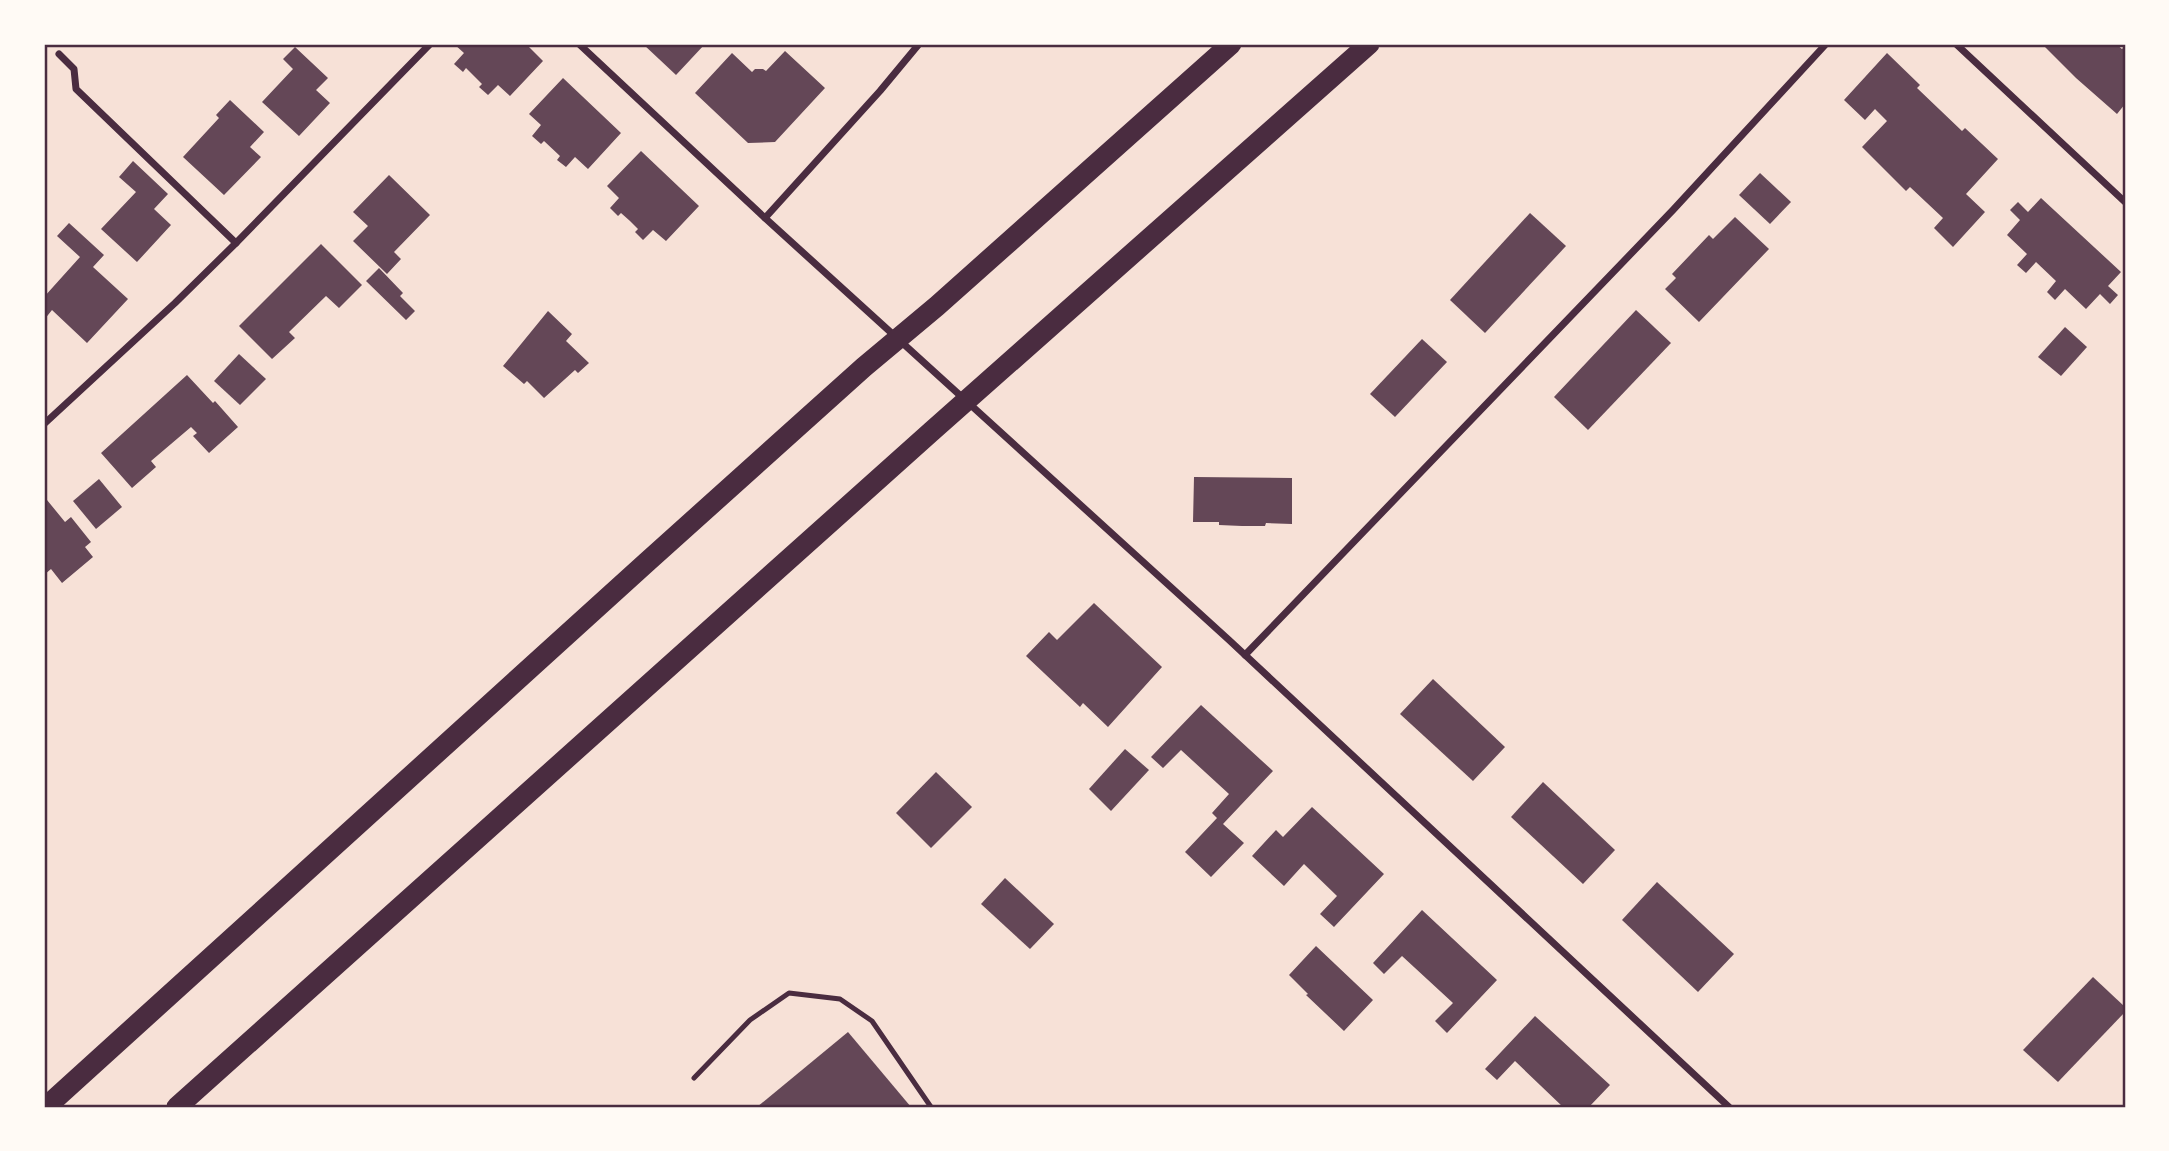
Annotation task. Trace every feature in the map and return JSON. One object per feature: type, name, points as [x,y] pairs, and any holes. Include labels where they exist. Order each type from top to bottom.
[{"type":"highway","points":[[46,1107],[863,367],[937,306],[1231,44]]},
{"type":"highway","points":[[177,1107],[1369,44]]},
{"type":"street","points":[[44,424],[236,243],[430,44]]},
{"type":"street","points":[[579,44],[765,218],[1245,655],[1729,1107]]},
{"type":"street","points":[[765,218],[919,44]]},
{"type":"street","points":[[1245,655],[1673,210],[1826,44]]},
{"type":"street","points":[[1956,44],[2125,202]]},
{"type":"street","points":[[59,54],[74,69],[76,89],[236,243]]},
{"type":"lane","points":[[694,1078],[750,1020],[789,993],[840,999],[872,1021],[931,1107]]},
{"type":"building","points":[[454,44],[526,44],[543,61],[510,96],[498,85],[488,95],[479,87],[482,84],[466,68],[463,72],[454,64],[464,53]]},
{"type":"building","points":[[643,44],[705,44],[676,75]]},
{"type":"building","points":[[2042,44],[2116,44],[2122,49],[2125,46],[2125,104],[2117,114],[2076,78]]},
{"type":"building","points":[[295,47],[328,78],[316,90],[330,103],[299,136],[262,102],[293,69],[283,59]]},
{"type":"building","points":[[785,51],[825,88],[775,142],[748,143],[695,93],[732,53],[752,72],[755,69],[766,71]]},
{"type":"building","points":[[1887,53],[1920,85],[1917,88],[1962,131],[1965,128],[1998,159],[1966,194],[1985,212],[1953,247],[1934,228],[1943,218],[1910,187],[1906,191],[1862,147],[1887,121],[1875,109],[1865,120],[1844,100]]},
{"type":"building","points":[[563,78],[621,133],[588,169],[575,157],[566,167],[557,160],[560,156],[544,141],[541,144],[532,136],[541,125],[529,114]]},
{"type":"building","points":[[230,100],[264,132],[250,147],[261,157],[224,195],[183,157],[219,118],[216,115]]},
{"type":"building","points":[[641,151],[699,206],[666,241],[653,230],[643,240],[630,221],[621,213],[618,216],[610,208],[619,198],[607,186]]},
{"type":"building","points":[[133,161],[168,194],[154,209],[171,225],[137,262],[101,229],[136,192],[119,177]]},
{"type":"building","points":[[1760,173],[1791,202],[1770,224],[1739,195]]},
{"type":"building","points":[[389,175],[430,215],[394,252],[401,259],[387,274],[353,241],[368,226],[353,212]]},
{"type":"building","points":[[2041,198],[2121,272],[2108,286],[2118,295],[2110,304],[2100,294],[2086,309],[2065,289],[2055,300],[2047,292],[2056,281],[2036,262],[2026,273],[2017,265],[2027,254],[2007,235],[2020,220],[2010,210],[2018,202],[2028,212]]},
{"type":"building","points":[[1530,213],[1566,246],[1485,333],[1450,300]]},
{"type":"building","points":[[1735,217],[1769,249],[1699,322],[1665,289],[1676,278],[1672,274],[1709,235],[1713,239]]},
{"type":"building","points":[[69,223],[104,255],[93,267],[128,299],[87,343],[52,310],[44,320],[44,297],[80,257],[57,236]]},
{"type":"building","points":[[321,244],[362,285],[339,308],[326,296],[289,332],[295,338],[272,359],[239,326]]},
{"type":"building","points":[[379,268],[403,293],[400,296],[415,311],[406,320],[366,281]]},
{"type":"building","points":[[1636,310],[1671,343],[1588,430],[1554,397]]},
{"type":"building","points":[[548,311],[572,334],[566,341],[589,363],[578,373],[575,370],[544,398],[527,381],[524,384],[503,366]]},
{"type":"building","points":[[2065,327],[2087,347],[2061,376],[2038,357]]},
{"type":"building","points":[[1422,339],[1447,362],[1395,417],[1370,394]]},
{"type":"building","points":[[239,354],[266,379],[240,405],[214,381]]},
{"type":"building","points":[[187,375],[238,427],[209,453],[193,436],[197,433],[191,427],[151,461],[156,467],[132,488],[101,453]]},
{"type":"building","points":[[1194,477],[1292,478],[1292,524],[1242,526],[1219,525],[1219,522],[1193,522]]},
{"type":"building","points":[[99,479],[122,507],[96,529],[73,501]]},
{"type":"building","points":[[47,500],[65,522],[71,517],[91,542],[85,547],[93,557],[62,583],[51,569],[44,575],[44,503]]},
{"type":"building","points":[[1094,603],[1162,667],[1108,727],[1083,703],[1080,707],[1026,656],[1049,632],[1057,640]]},
{"type":"building","points":[[1433,679],[1505,747],[1473,781],[1400,714]]},
{"type":"building","points":[[1201,705],[1273,771],[1223,824],[1244,843],[1211,877],[1185,852],[1217,818],[1212,813],[1229,794],[1181,750],[1163,768],[1151,757]]},
{"type":"building","points":[[1125,749],[1149,770],[1111,811],[1089,789]]},
{"type":"building","points":[[936,772],[972,807],[931,848],[896,813]]},
{"type":"building","points":[[1543,782],[1615,850],[1583,884],[1511,817]]},
{"type":"building","points":[[1312,807],[1384,874],[1334,927],[1320,914],[1337,896],[1304,864],[1284,886],[1252,856],[1276,830],[1283,837]]},
{"type":"building","points":[[1005,878],[1054,924],[1030,949],[981,904]]},
{"type":"building","points":[[1657,882],[1734,954],[1698,992],[1622,920]]},
{"type":"building","points":[[1422,910],[1497,980],[1447,1033],[1435,1021],[1453,1003],[1402,956],[1384,974],[1373,963]]},
{"type":"building","points":[[1316,946],[1373,1000],[1344,1031],[1289,975]]},
{"type":"building","points":[[2093,977],[2125,1007],[2125,1012],[2058,1082],[2023,1050]]},
{"type":"building","points":[[1535,1016],[1610,1085],[1589,1107],[1563,1107],[1515,1061],[1497,1080],[1485,1069]]},
{"type":"building","points":[[848,1032],[911,1107],[757,1107]]}]
